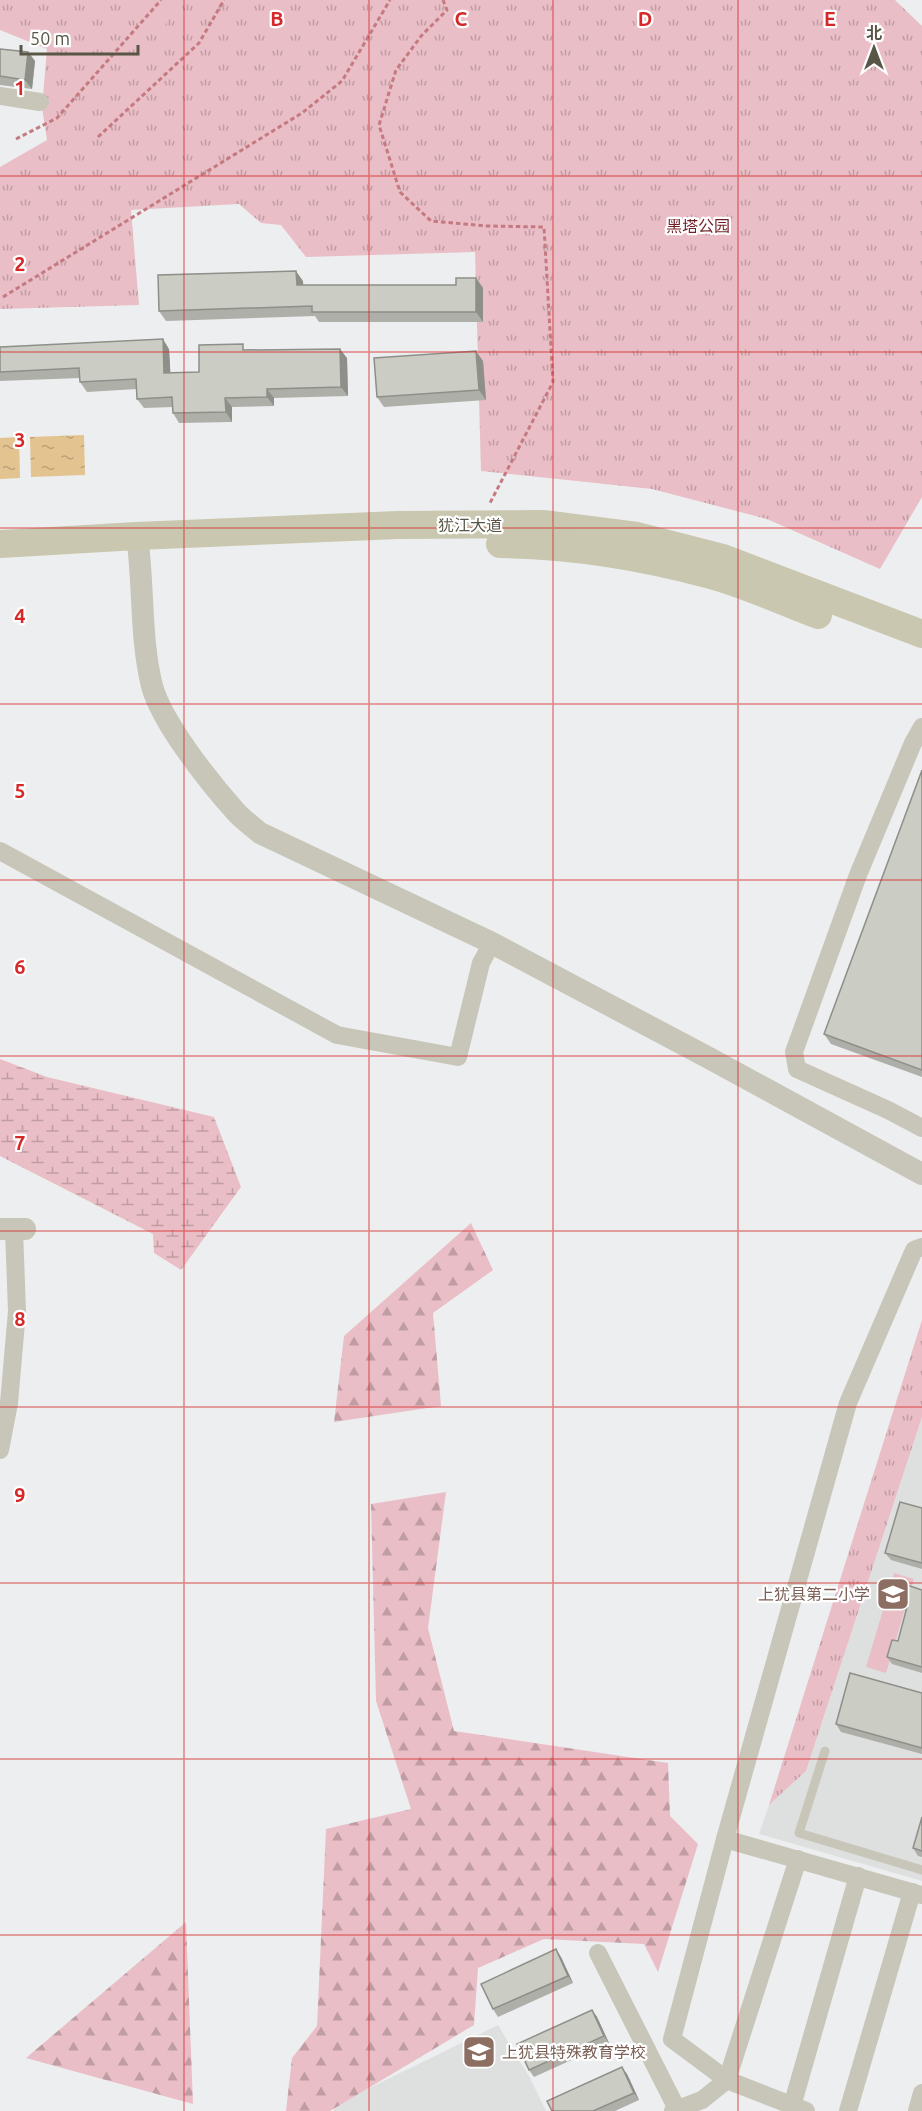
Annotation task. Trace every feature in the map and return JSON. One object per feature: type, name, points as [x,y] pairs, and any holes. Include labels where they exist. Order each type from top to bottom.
[{"type":"main road","name":"犹江大道","points":[[0,560],[138,543],[399,525],[532,524],[626,534],[723,558],[922,634]]},
{"type":"main road","name":"犹江大道","points":[[0,544],[543,544],[626,557],[708,574],[922,654]]},
{"type":"street","points":[[0,96],[40,102]]},
{"type":"street","points":[[138,543],[152,688],[167,720],[201,769],[237,814],[260,833],[492,943],[922,1174]]},
{"type":"street","points":[[922,727],[913,743],[858,875],[794,1052],[797,1069],[922,1128]]},
{"type":"street","points":[[0,851],[337,1035],[458,1057],[482,963],[492,943]]},
{"type":"street","points":[[0,1450],[9,1403],[17,1311],[13,1229]]},
{"type":"street","points":[[858,1876],[787,2107],[727,2080],[672,2039],[848,1404],[914,1250],[922,1247]]},
{"type":"street","points":[[726,1839],[917,1894],[848,2111]]},
{"type":"street","points":[[598,1953],[685,2108],[702,2100],[727,2080],[798,1859]]},
{"type":"street","points":[[917,2111],[922,2093]]},
{"type":"lane","points":[[825,1751],[799,1833],[922,1870]]},
{"type":"path","points":[[16,139],[57,118],[161,0]]},
{"type":"path","points":[[98,137],[199,43],[224,0]]},
{"type":"path","points":[[3,297],[302,113],[342,81],[390,0]]},
{"type":"path","points":[[442,0],[447,10],[422,34],[396,70],[379,125],[400,192],[431,221],[487,226],[544,227],[553,382],[490,503]]},
{"type":"shaded area","name":"上犹县第二小学","points":[[922,1417],[922,1881],[759,1834],[769,1805],[806,1771]]},
{"type":"shaded area","name":"上犹县特殊教育学校","points":[[498,2025],[530,2078],[546,2111],[333,2111],[341,2102]]},
{"type":"green space","name":"黑塔公园","points":[[0,0],[895,0],[922,26],[922,497],[880,569],[767,519],[652,489],[481,471],[475,252],[306,257],[281,225],[261,223],[239,204],[131,210],[139,305],[0,309],[0,167],[47,140],[42,107],[47,49],[0,30]]},
{"type":"green space","points":[[126,0],[180,0],[158,37],[119,11]]},
{"type":"green space","points":[[0,1059],[47,1077],[214,1117],[241,1187],[181,1270],[154,1253],[153,1234],[0,1156]]},
{"type":"green space","points":[[471,1223],[493,1270],[433,1313],[441,1406],[334,1422],[344,1336]]},
{"type":"green space","points":[[922,1320],[922,1417],[806,1771],[769,1805]]},
{"type":"green space","points":[[446,1492],[428,1628],[454,1731],[668,1763],[670,1816],[698,1844],[658,1972],[644,1944],[544,1939],[478,1968],[474,2025],[330,2111],[286,2111],[292,2058],[317,2026],[326,1829],[411,1809],[376,1701],[371,1504]]},
{"type":"green space","points":[[894,1573],[914,1579],[886,1673],[866,1667]]},
{"type":"green space","points":[[186,1922],[193,2104],[26,2058]]},
{"type":"water","points":[[84,435],[85,475],[31,477],[30,437]]},
{"type":"water","points":[[19,437],[20,478],[0,479],[0,438]]},
{"type":"building","points":[[0,49],[28,52],[25,80],[0,76]]},
{"type":"building","points":[[296,271],[297,285],[456,285],[456,278],[476,278],[476,312],[312,312],[312,306],[159,311],[158,275]]},
{"type":"building","points":[[163,339],[164,373],[199,372],[199,345],[243,344],[243,350],[340,349],[341,387],[267,389],[267,397],[225,398],[226,412],[173,413],[172,397],[137,399],[136,379],[80,382],[79,368],[0,372],[0,347]]},
{"type":"building","points":[[476,351],[479,390],[377,397],[374,358]]},
{"type":"building","points":[[922,770],[922,1070],[824,1034]]},
{"type":"building","points":[[900,1502],[922,1508],[922,1563],[885,1553]]},
{"type":"building","points":[[907,1585],[922,1590],[922,1667],[887,1657],[892,1640],[898,1641],[907,1607],[901,1606]]},
{"type":"building","points":[[850,1673],[922,1693],[922,1748],[836,1724]]},
{"type":"building","points":[[922,1817],[922,1851],[913,1848]]},
{"type":"building","points":[[556,1949],[568,1976],[493,2009],[481,1984]]},
{"type":"building","points":[[592,2010],[604,2036],[529,2070],[517,2044]]},
{"type":"building","points":[[622,2067],[634,2093],[593,2111],[552,2111],[547,2101]]},
{"type":"place","name":"上犹县第二小学","points":[[893,1594]]},
{"type":"place","name":"上犹县特殊教育学校","points":[[479,2052]]}]
